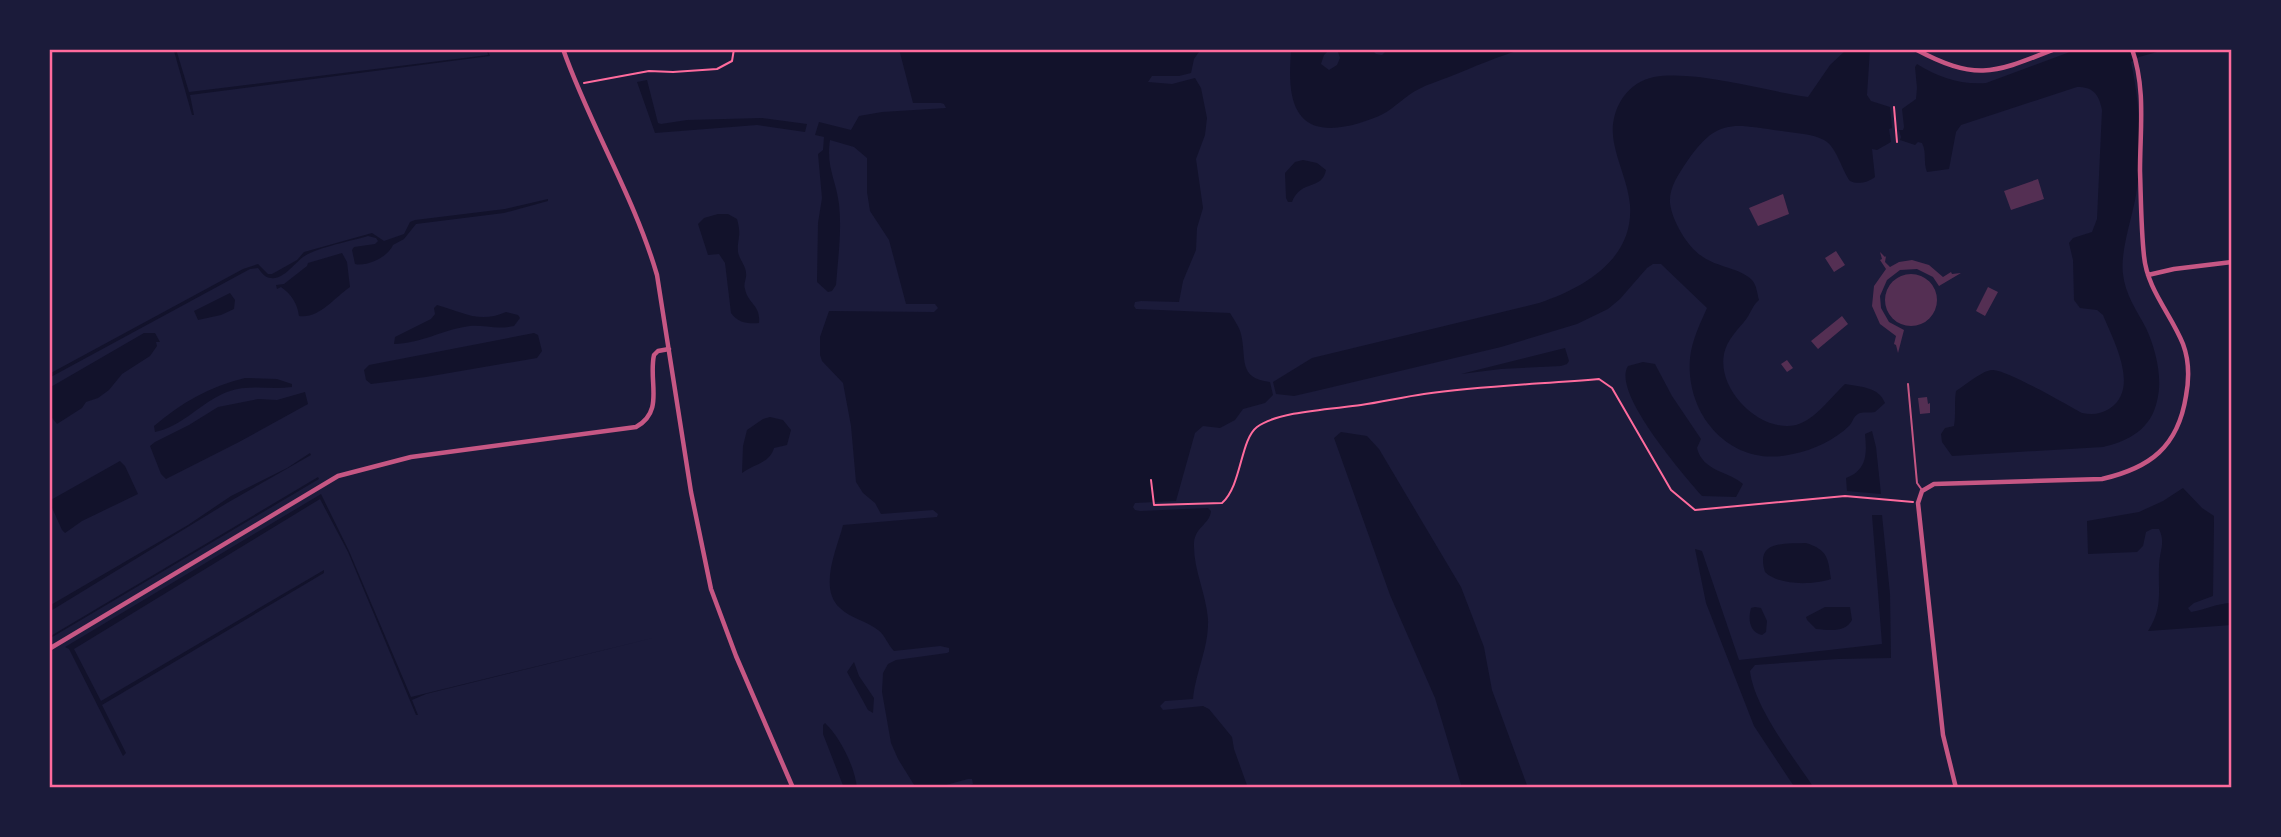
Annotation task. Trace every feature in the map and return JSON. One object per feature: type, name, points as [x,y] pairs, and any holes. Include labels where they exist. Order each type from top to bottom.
[{"type":"street","points":[[564,49],[576,85],[649,248],[657,275],[696,524],[711,589],[736,656],[793,788]]},
{"type":"street","points":[[1915,49],[1953,66],[1983,72],[2008,67],[2056,49]]},
{"type":"street","points":[[1956,788],[1943,736],[1918,503],[1922,491],[1934,484],[2102,479],[2125,473],[2151,459],[2173,438],[2183,414],[2188,385],[2184,347],[2153,290],[2144,259],[2140,170],[2142,95],[2132,49]]},
{"type":"street","points":[[2148,275],[2232,262]]},
{"type":"street","points":[[49,649],[338,476],[411,457],[636,427],[650,416],[653,407],[654,355],[658,351],[669,349]]},
{"type":"lane","points":[[1908,384],[1917,483],[1922,491]]},
{"type":"path","points":[[576,85],[649,71],[717,69],[732,61],[734,49]]},
{"type":"path","points":[[1894,107],[1897,142]]},
{"type":"path","points":[[1151,480],[1153,504],[1222,503],[1234,485],[1253,432],[1272,421],[1325,408],[1362,405],[1424,394],[1599,379],[1612,388],[1671,490],[1695,510],[1845,496],[1918,503]]},
{"type":"shaded area","points":[[176,49],[189,92],[488,55],[487,49],[490,56],[190,95],[192,115],[174,51]]},
{"type":"shaded area","points":[[899,49],[1201,49],[1194,59],[1191,73],[1152,76],[1148,82],[1172,84],[1195,78],[1201,88],[1207,118],[1205,135],[1196,159],[1203,208],[1197,228],[1196,250],[1183,281],[1179,302],[1141,301],[1135,302],[1134,306],[1136,309],[1230,313],[1240,331],[1245,366],[1252,376],[1270,382],[1273,395],[1265,403],[1243,409],[1235,420],[1220,428],[1203,426],[1195,433],[1176,501],[1135,503],[1133,507],[1140,511],[1208,508],[1211,511],[1194,543],[1208,630],[1193,699],[1165,701],[1160,706],[1163,710],[1203,706],[1209,709],[1232,737],[1248,788],[958,788],[973,784],[972,779],[968,779],[946,785],[916,788],[898,759],[891,743],[882,692],[883,673],[888,664],[896,660],[947,653],[949,648],[940,646],[894,651],[878,630],[840,608],[830,590],[831,568],[843,525],[937,517],[938,514],[933,510],[881,514],[875,503],[863,493],[856,482],[851,426],[843,383],[822,361],[820,337],[829,311],[934,312],[938,308],[935,304],[906,304],[889,240],[870,211],[867,158],[854,147],[830,140],[830,166],[840,214],[836,285],[828,292],[817,282],[818,223],[822,198],[818,154],[823,150],[824,137],[815,135],[819,122],[851,130],[859,116],[946,108],[941,103],[913,103]]},
{"type":"shaded area","points":[[1291,49],[1330,49],[1321,64],[1329,70],[1337,65],[1340,58],[1337,49],[1371,49],[1382,55],[1388,49],[1524,49],[1422,87],[1374,118],[1353,125],[1330,128],[1310,123],[1297,110],[1290,85]]},
{"type":"shaded area","points":[[1847,49],[1870,49],[1867,95],[1871,101],[1890,107],[1891,142],[1877,150],[1872,149],[1875,177],[1863,182],[1850,181],[1832,148],[1820,138],[1750,127],[1727,127],[1707,138],[1697,148],[1677,177],[1670,197],[1674,218],[1697,253],[1747,276],[1756,287],[1759,300],[1730,339],[1724,354],[1727,381],[1744,406],[1756,416],[1782,426],[1803,422],[1845,384],[1869,389],[1882,398],[1885,403],[1875,412],[1858,414],[1850,425],[1831,440],[1801,452],[1771,457],[1751,454],[1733,446],[1717,434],[1696,400],[1691,380],[1691,351],[1707,308],[1661,264],[1653,264],[1647,268],[1608,309],[1577,324],[1501,347],[1320,390],[1294,396],[1276,394],[1273,382],[1312,358],[1539,303],[1573,289],[1603,269],[1624,241],[1629,224],[1629,197],[1613,132],[1616,111],[1620,101],[1643,80],[1690,76],[1808,97],[1830,65]]},
{"type":"shaded area","points":[[2078,49],[2168,49],[2131,62],[2137,95],[2140,145],[2136,195],[2123,265],[2126,288],[2150,337],[2158,364],[2159,392],[2154,411],[2138,432],[2103,447],[1952,456],[1942,442],[1941,434],[1945,428],[1954,426],[1956,391],[1989,370],[2001,372],[2037,388],[2082,413],[2093,414],[2109,409],[2118,400],[2123,389],[2122,364],[2103,315],[2097,310],[2080,308],[2074,300],[2073,260],[2069,243],[2073,238],[2092,232],[2097,219],[2102,110],[2094,92],[2077,87],[1961,125],[1956,132],[1949,169],[1927,172],[1922,143],[1915,145],[1900,140],[1899,130],[1904,127],[1902,109],[1916,99],[1915,67],[1917,64],[1933,73],[1958,81],[1986,83]]},
{"type":"shaded area","points":[[647,80],[658,123],[661,124],[687,120],[762,118],[807,124],[805,132],[757,125],[655,133],[637,82]]},
{"type":"shaded area","points":[[1303,160],[1317,163],[1326,170],[1324,176],[1320,181],[1301,190],[1292,202],[1288,202],[1285,173],[1295,162]]},
{"type":"shaded area","points":[[548,199],[504,213],[416,224],[404,239],[393,245],[387,253],[365,264],[355,264],[352,250],[354,247],[375,244],[378,241],[376,238],[368,236],[324,248],[303,257],[284,274],[275,278],[267,277],[258,268],[250,269],[49,378],[49,374],[243,269],[258,264],[268,274],[272,274],[297,260],[304,252],[372,233],[384,241],[404,234],[410,222],[415,220],[505,209]]},
{"type":"shaded area","points":[[728,214],[737,219],[738,252],[746,273],[745,287],[758,312],[759,323],[744,322],[731,313],[725,263],[719,254],[708,255],[698,224],[704,218]]},
{"type":"shaded area","points":[[342,253],[347,262],[350,287],[320,311],[299,316],[291,296],[281,287],[277,289],[276,285],[284,284],[308,263]]},
{"type":"shaded area","points":[[230,293],[235,300],[234,309],[198,320],[194,311]]},
{"type":"shaded area","points":[[437,305],[479,317],[506,312],[520,318],[514,326],[470,326],[413,342],[394,344],[395,337],[431,319]]},
{"type":"shaded area","points":[[144,333],[155,333],[160,342],[156,342],[157,346],[150,356],[122,374],[109,390],[86,402],[82,408],[57,424],[49,414],[49,388]]},
{"type":"shaded area","points":[[534,333],[538,335],[542,351],[537,358],[426,377],[371,384],[366,380],[364,370],[369,365]]},
{"type":"shaded area","points":[[1565,348],[1569,361],[1561,366],[1461,374]]},
{"type":"shaded area","points":[[1643,362],[1655,364],[1672,396],[1701,439],[1697,448],[1700,456],[1710,467],[1743,484],[1736,497],[1702,496],[1652,433],[1630,394],[1626,378],[1628,366]]},
{"type":"shaded area","points":[[245,378],[277,379],[292,384],[292,387],[243,388],[227,392],[174,425],[155,432],[154,426],[185,403],[220,386]]},
{"type":"shaded area","points":[[305,392],[308,404],[166,479],[161,474],[150,446],[155,442],[218,407],[258,399],[277,400]]},
{"type":"shaded area","points":[[770,417],[783,420],[791,430],[787,445],[774,448],[769,457],[742,473],[743,446],[747,430]]},
{"type":"shaded area","points":[[1872,431],[1881,494],[1847,491],[1846,478],[1862,466],[1866,448],[1865,434]]},
{"type":"shaded area","points":[[1341,432],[1367,436],[1379,449],[1461,587],[1484,647],[1492,690],[1528,788],[1462,788],[1435,698],[1390,595],[1334,438]]},
{"type":"shaded area","points":[[310,453],[311,455],[49,612],[49,606],[188,525],[231,496],[287,468]]},
{"type":"shaded area","points":[[120,461],[138,494],[82,521],[65,533],[49,501]]},
{"type":"shaded area","points":[[318,477],[319,479],[49,639],[49,637]]},
{"type":"shaded area","points":[[2183,488],[2202,508],[2214,516],[2213,596],[2188,608],[2191,612],[2232,603],[2232,625],[2148,631],[2156,615],[2159,600],[2162,543],[2159,529],[2146,532],[2143,546],[2137,552],[2088,554],[2087,521],[2139,512]]},
{"type":"shaded area","points":[[321,494],[349,551],[411,697],[653,638],[426,694],[412,700],[416,715],[348,552],[320,499],[74,649],[101,701],[324,570],[324,573],[102,705],[126,753],[123,756],[69,649],[65,647]]},
{"type":"shaded area","points":[[1872,515],[1882,515],[1890,594],[1891,658],[1755,665],[1750,671],[1753,685],[1767,716],[1814,788],[1795,788],[1754,726],[1706,603],[1695,549],[1702,551],[1739,660],[1882,644]]},
{"type":"shaded area","points":[[1806,543],[1826,556],[1831,579],[1787,582],[1765,572],[1764,554],[1768,549],[1781,544]]},
{"type":"shaded area","points":[[1825,607],[1850,607],[1852,620],[1841,629],[1816,629],[1806,617]]},
{"type":"shaded area","points":[[1751,608],[1761,608],[1767,621],[1766,632],[1762,635],[1754,631],[1750,624]]},
{"type":"shaded area","points":[[854,662],[859,676],[874,698],[873,713],[868,710],[847,672]]},
{"type":"shaded area","points":[[825,723],[846,753],[857,788],[844,788],[823,734]]},
{"type":"building","points":[[2038,179],[2044,199],[2011,210],[2004,191]]},
{"type":"building","points":[[1783,194],[1789,214],[1758,226],[1749,208]]},
{"type":"building","points":[[1836,251],[1845,265],[1834,272],[1825,258]]},
{"type":"building","points":[[1880,252],[1886,256],[1885,262],[1890,267],[1912,260],[1929,265],[1943,277],[1951,272],[1961,273],[1939,286],[1933,277],[1917,269],[1900,270],[1887,280],[1880,296],[1881,308],[1889,322],[1904,330],[1898,353],[1894,344],[1896,336],[1880,324],[1872,306],[1874,286],[1886,269],[1880,260]]},
{"type":"building","points":[[1911,274],[1921,276],[1929,282],[1935,290],[1935,310],[1929,318],[1921,324],[1911,326],[1901,324],[1893,318],[1887,310],[1885,300],[1887,290],[1893,282],[1901,276]]},
{"type":"building","points":[[1988,287],[1998,292],[1985,316],[1976,311]]},
{"type":"building","points":[[1842,316],[1848,324],[1818,349],[1811,341]]},
{"type":"building","points":[[1787,360],[1793,368],[1787,372],[1781,364]]},
{"type":"building","points":[[1927,397],[1930,413],[1920,414],[1918,398]]}]
